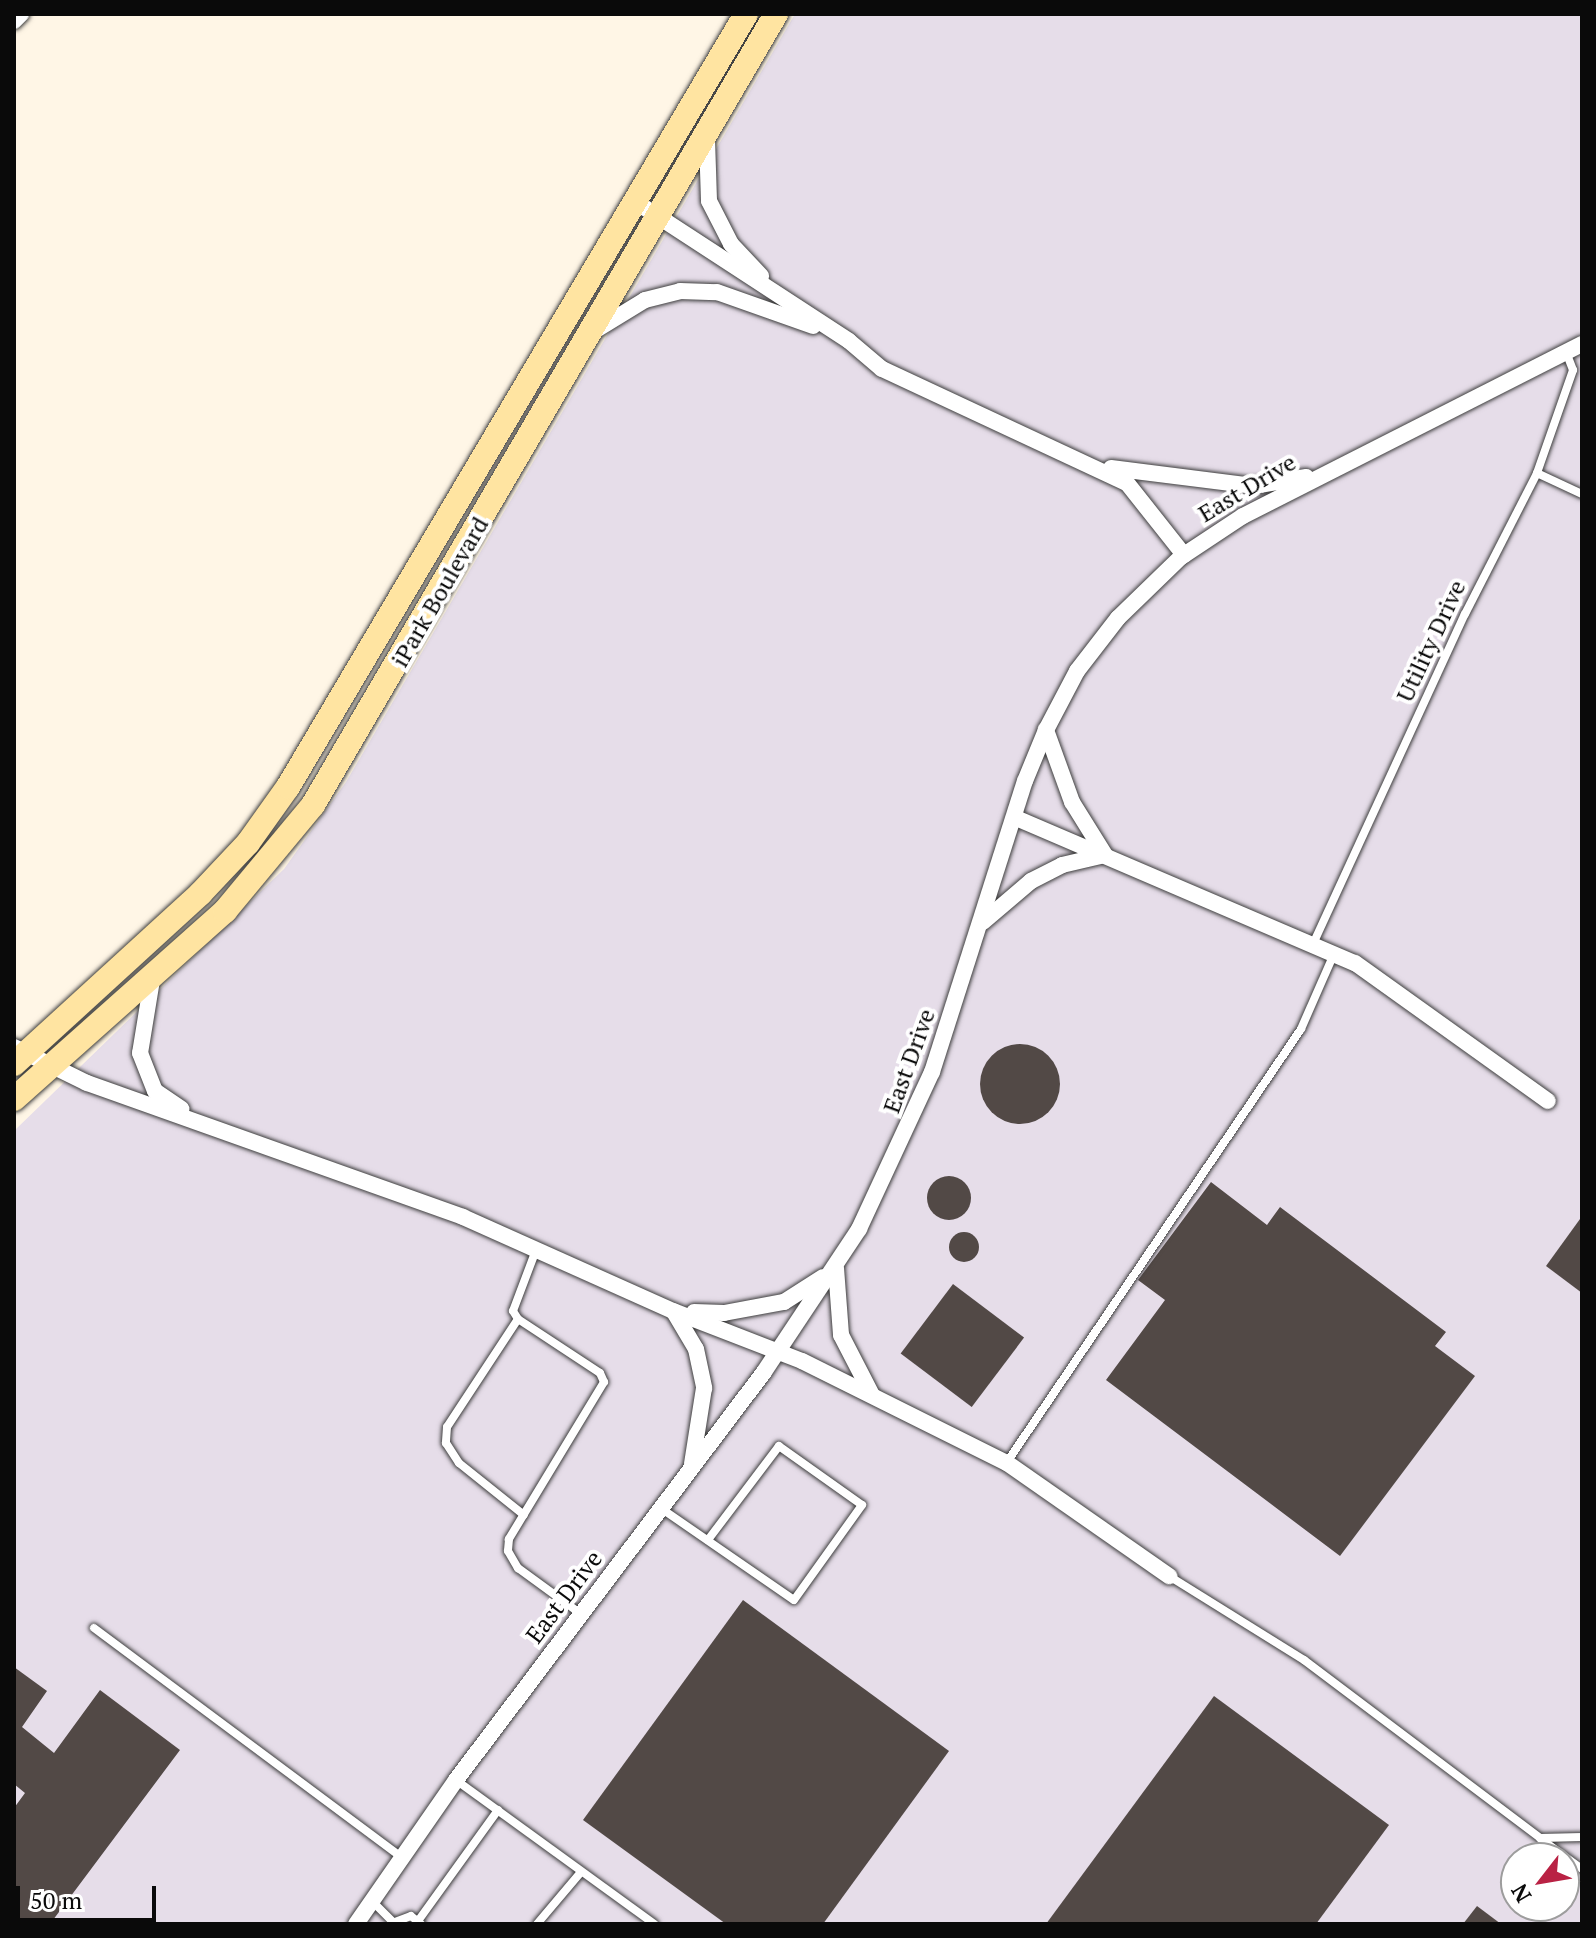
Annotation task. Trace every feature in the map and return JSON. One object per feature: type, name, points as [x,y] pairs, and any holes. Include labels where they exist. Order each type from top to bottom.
[{"type":"main road","name":"iPark Boulevard","points":[[18,1055],[200,894],[265,820],[306,759],[746,14]]},
{"type":"main road","name":"iPark Boulevard","points":[[14,1099],[152,980],[249,885],[313,805],[776,14]]},
{"type":"street","points":[[14,21],[21,14]]},
{"type":"street","points":[[708,130],[709,201],[731,244],[778,294]]},
{"type":"street","points":[[636,202],[849,341],[882,369],[1127,483],[1184,555]]},
{"type":"street","points":[[589,336],[645,300],[680,291],[717,292],[760,303],[849,341]]},
{"type":"street","name":"East Drive","points":[[356,1924],[456,1780],[779,1351],[836,1266],[880,1192],[917,1112],[1046,730],[1077,671],[1118,618],[1184,555],[1311,477],[1574,348]]},
{"type":"street","points":[[1096,466],[1240,486],[1311,477]]},
{"type":"street","points":[[1046,730],[1072,802],[1105,855]]},
{"type":"street","points":[[1016,818],[1355,963],[1548,1101]]},
{"type":"street","points":[[983,922],[1031,881],[1062,865],[1105,855]]},
{"type":"street","points":[[152,980],[140,1027],[145,1072],[155,1091],[196,1120]]},
{"type":"street","points":[[18,1055],[348,1172],[537,1248],[673,1311],[779,1351],[1007,1463],[1169,1576]]},
{"type":"street","points":[[673,1311],[724,1313],[784,1302],[836,1266]]},
{"type":"street","points":[[836,1266],[841,1335],[872,1395]]},
{"type":"street","points":[[673,1311],[696,1349],[704,1388],[690,1469]]},
{"type":"lane","name":"Utility Drive","points":[[1313,945],[1465,614],[1537,473],[1578,372],[1574,348]]},
{"type":"lane","points":[[1537,473],[1582,494]]},
{"type":"lane","points":[[1007,1463],[1301,1029],[1334,954]]},
{"type":"lane","points":[[537,1248],[513,1311],[518,1319],[600,1373],[604,1382],[509,1539],[508,1551],[518,1568],[581,1614]]},
{"type":"lane","points":[[518,1319],[447,1427],[446,1443],[459,1463],[524,1515]]},
{"type":"lane","points":[[661,1508],[794,1600],[862,1505],[779,1446],[708,1540]]},
{"type":"lane","points":[[1169,1576],[1304,1660],[1582,1869]]},
{"type":"lane","points":[[94,1628],[401,1857]]},
{"type":"lane","points":[[456,1780],[654,1924]]},
{"type":"lane","points":[[372,1900],[395,1923],[411,1916],[420,1923],[498,1810]]},
{"type":"lane","points":[[1540,1838],[1582,1837]]},
{"type":"lane","points":[[537,1924],[581,1872]]},
{"type":"shaded area","points":[[795,14],[1582,14],[1582,1924],[14,1924],[14,1131],[284,869],[346,782]]},
{"type":"building","points":[[1020,1044],[1035,1047],[1048,1056],[1057,1069],[1060,1084],[1057,1099],[1048,1112],[1035,1121],[1020,1124],[1005,1121],[992,1112],[983,1099],[980,1084],[983,1069],[992,1056],[1005,1047]]},
{"type":"building","points":[[949,1176],[964,1183],[971,1198],[964,1213],[949,1220],[934,1213],[927,1198],[934,1183]]},
{"type":"building","points":[[1211,1182],[1267,1225],[1280,1207],[1446,1332],[1435,1346],[1475,1376],[1340,1556],[1106,1380],[1165,1300],[1138,1280]]},
{"type":"building","points":[[1580,1219],[1582,1221],[1582,1293],[1546,1266]]},
{"type":"building","points":[[964,1232],[975,1236],[979,1247],[975,1258],[964,1262],[953,1258],[949,1247],[953,1236]]},
{"type":"building","points":[[953,1284],[1024,1338],[972,1407],[901,1353]]},
{"type":"building","points":[[743,1600],[949,1751],[823,1924],[726,1924],[583,1820]]},
{"type":"building","points":[[14,1667],[47,1691],[22,1727],[54,1753],[100,1690],[180,1750],[50,1924],[14,1924],[14,1808],[25,1793],[14,1784]]},
{"type":"building","points":[[1214,1696],[1389,1825],[1316,1924],[1046,1924]]},
{"type":"building","points":[[1477,1906],[1501,1924],[1463,1924]]}]
